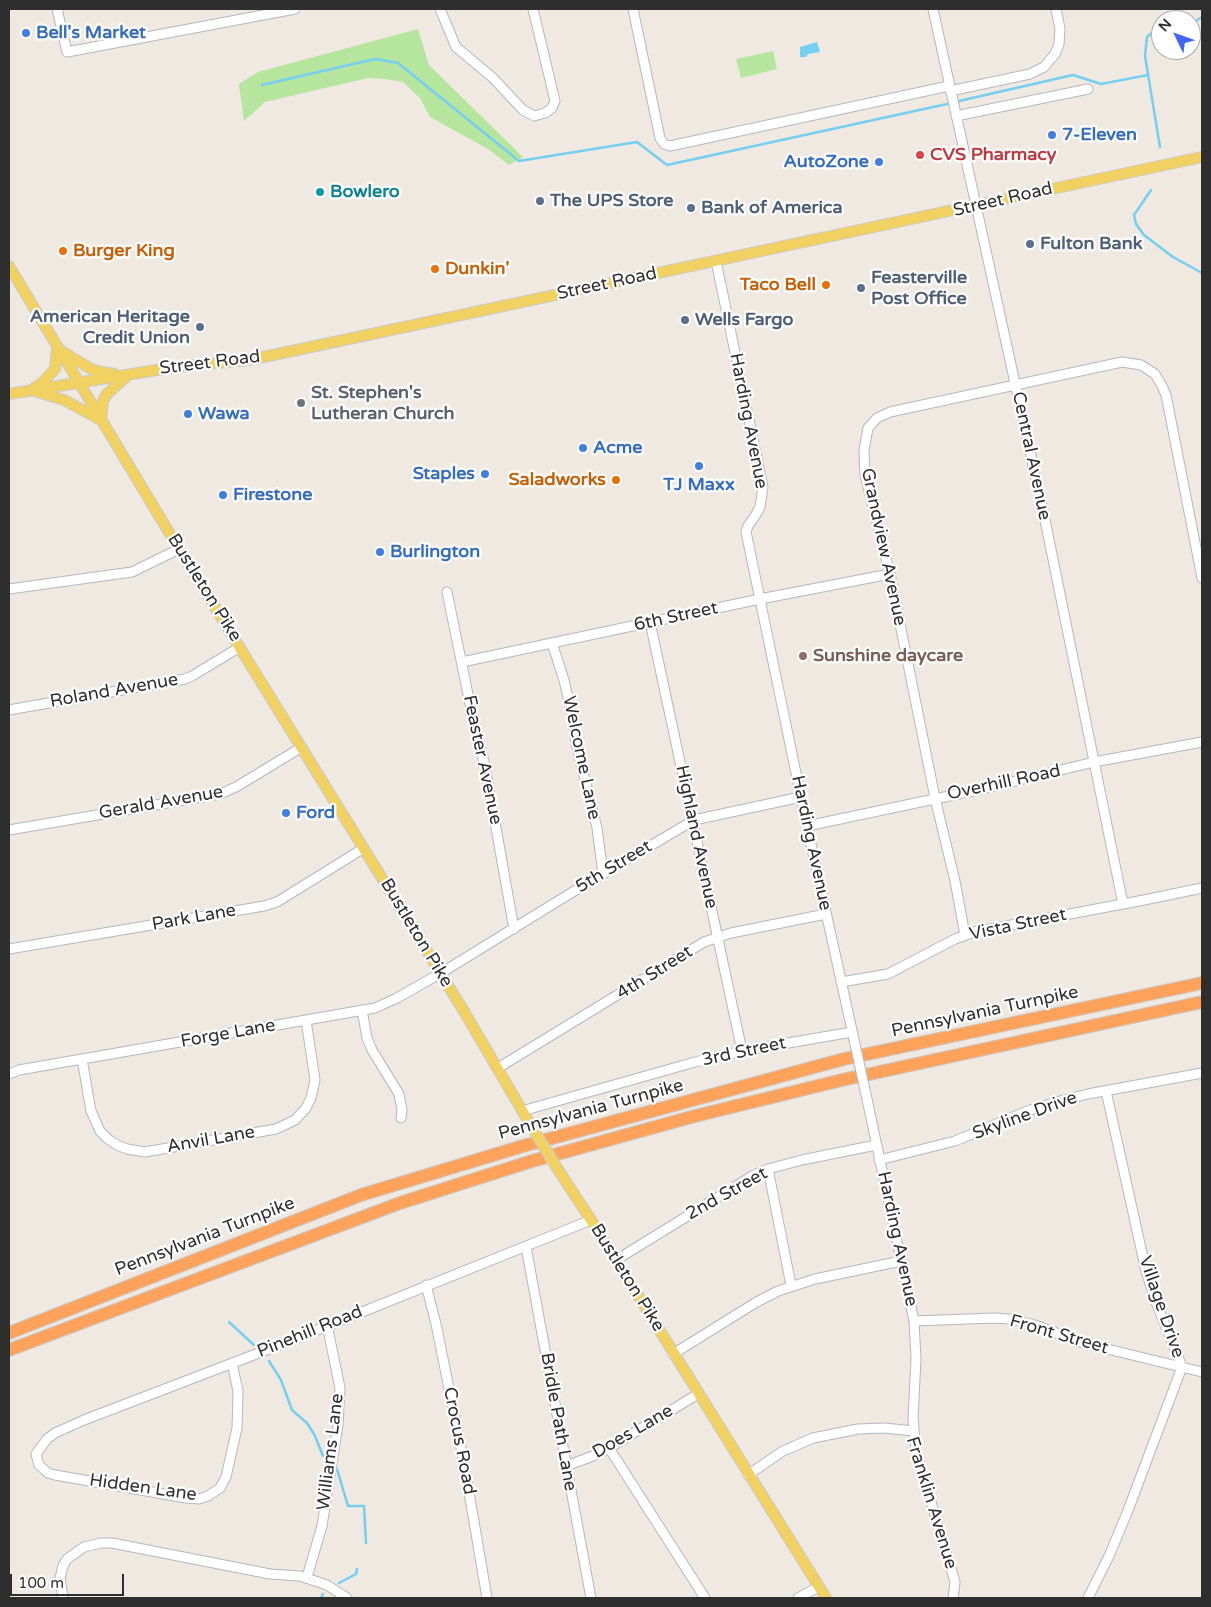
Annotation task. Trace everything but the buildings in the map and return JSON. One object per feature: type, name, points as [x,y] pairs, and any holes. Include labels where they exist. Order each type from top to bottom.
[{"type":"highway","name":"Pennsylvania Turnpike","points":[[9,1333],[361,1195],[522,1146],[844,1060],[1202,984]]},
{"type":"highway","name":"Pennsylvania Turnpike","points":[[9,1350],[400,1203],[532,1161],[695,1116],[842,1080],[1202,1002]]},
{"type":"main road","name":"Street Road","points":[[9,394],[175,367],[248,360],[1202,157]]},
{"type":"main road","name":"Bustleton Pike","points":[[10,272],[441,973],[557,1168],[826,1598]]},
{"type":"main road","points":[[32,390],[42,383],[55,369],[57,348],[91,369],[128,375]]},
{"type":"main road","points":[[32,390],[64,400],[100,420],[103,401],[107,394],[128,375]]},
{"type":"street","points":[[57,9],[68,52],[295,9]]},
{"type":"street","points":[[440,9],[456,47],[493,78],[523,110],[534,116],[545,113],[552,108],[555,101],[533,9]]},
{"type":"street","points":[[633,9],[660,138],[664,144],[670,146],[950,88],[1030,74],[1044,67],[1055,54],[1059,44],[1060,29],[1056,9]]},
{"type":"street","name":"Central Avenue","points":[[932,9],[1015,385],[1123,904]]},
{"type":"street","points":[[956,116],[1088,89]]},
{"type":"street","name":"Harding Avenue","points":[[716,261],[763,487],[760,507],[746,530],[807,826],[914,1321],[916,1359],[914,1431]]},
{"type":"street","points":[[1015,385],[1122,362],[1141,365],[1154,374],[1166,395],[1202,578]]},
{"type":"street","name":"Grandview Avenue","points":[[965,935],[955,880],[935,798],[890,574],[865,475],[864,450],[868,428],[877,418],[890,412],[1015,385]]},
{"type":"street","points":[[9,589],[132,572],[179,549]]},
{"type":"street","name":"6th Street","points":[[462,662],[760,599],[890,574]]},
{"type":"street","name":"Feaster Avenue","points":[[446,592],[462,662],[470,709],[485,766],[514,929]]},
{"type":"street","name":"Highland Avenue","points":[[650,622],[694,820],[742,1051]]},
{"type":"street","name":"Welcome Lane","points":[[552,643],[564,680],[576,744],[597,828],[603,874]]},
{"type":"street","name":"Roland Avenue","points":[[9,710],[185,679],[240,647]]},
{"type":"street","name":"Overhill Road","points":[[807,826],[1094,762],[1202,742]]},
{"type":"street","name":"Gerald Avenue","points":[[9,830],[220,794],[236,787],[302,748]]},
{"type":"street","name":"5th Street","points":[[441,973],[694,820],[801,797]]},
{"type":"street","name":"Park Lane","points":[[9,950],[278,902],[364,848]]},
{"type":"street","name":"Vista Street","points":[[841,982],[888,974],[965,935],[982,930],[1202,888]]},
{"type":"street","name":"4th Street","points":[[498,1068],[696,947],[718,937],[826,914]]},
{"type":"street","name":"Forge Lane","points":[[9,1074],[19,1070],[362,1010],[386,1004],[441,973]]},
{"type":"street","points":[[362,1010],[367,1038],[372,1050],[399,1094],[402,1110],[401,1118]]},
{"type":"street","name":"Anvil Lane","points":[[82,1059],[90,1111],[97,1126],[108,1139],[117,1145],[134,1151],[145,1152],[276,1129],[299,1116],[311,1098],[315,1080],[306,1020]]},
{"type":"street","name":"3rd Street","points":[[522,1110],[742,1051],[852,1032]]},
{"type":"street","name":"Skyline Drive","points":[[879,1160],[955,1141],[1030,1110],[1056,1102],[1202,1073]]},
{"type":"street","name":"Village Drive","points":[[1088,1598],[1109,1556],[1127,1513],[1182,1367],[1156,1302],[1146,1271],[1106,1091]]},
{"type":"street","name":"2nd Street","points":[[616,1260],[754,1175],[768,1169],[802,1160],[876,1144]]},
{"type":"street","points":[[768,1169],[791,1286]]},
{"type":"street","name":"Pinehill Road","points":[[36,1454],[41,1445],[55,1433],[84,1420],[591,1220]]},
{"type":"street","name":"Bridle Path Lane","points":[[526,1247],[590,1598]]},
{"type":"street","points":[[673,1354],[755,1303],[791,1286],[815,1279],[901,1262]]},
{"type":"street","name":"Crocus Road","points":[[426,1285],[436,1324],[464,1463],[487,1598]]},
{"type":"street","name":"Front Street","points":[[914,1321],[1009,1319],[1035,1325],[1088,1344],[1202,1372]]},
{"type":"street","name":"Williams Lane","points":[[307,1577],[322,1526],[338,1425],[340,1388],[327,1325]]},
{"type":"street","name":"Hidden Lane","points":[[36,1454],[36,1458],[42,1468],[55,1475],[186,1498],[199,1499],[208,1496],[220,1488],[226,1477],[237,1428],[239,1400],[232,1363]]},
{"type":"street","name":"Does Lane","points":[[566,1466],[609,1448],[698,1394]]},
{"type":"street","name":"Franklin Avenue","points":[[748,1475],[783,1451],[812,1438],[844,1431],[871,1428],[914,1431],[919,1465],[955,1582],[953,1598]]},
{"type":"street","points":[[609,1448],[705,1598]]},
{"type":"street","points":[[63,1598],[60,1578],[67,1559],[84,1547],[101,1542],[270,1574],[307,1577],[327,1585],[347,1598]]},
{"type":"street","points":[[798,1598],[818,1587]]},
{"type":"green space","points":[[418,29],[429,65],[523,157],[509,165],[488,149],[430,117],[420,98],[403,82],[385,79],[368,78],[265,102],[244,121],[239,84],[258,72]]},
{"type":"green space","points":[[773,51],[777,69],[741,78],[736,59]]},
{"type":"water","points":[[817,42],[820,52],[800,57],[800,47]]},
{"type":"waterway","points":[[1151,34],[1147,37],[1145,56],[1160,147]]},
{"type":"waterway","points":[[262,85],[375,59],[398,63],[519,161],[637,142],[667,165],[947,104]]},
{"type":"waterway","points":[[959,101],[1073,75],[1101,84],[1148,75]]},
{"type":"waterway","points":[[1151,190],[1134,215],[1136,224],[1144,235],[1173,257],[1202,273]]},
{"type":"waterway","points":[[229,1322],[254,1345]]},
{"type":"waterway","points":[[269,1361],[281,1380],[292,1410],[307,1423],[315,1436],[323,1456]]},
{"type":"waterway","points":[[337,1469],[348,1506],[364,1506],[366,1543]]},
{"type":"waterway","points":[[339,1583],[356,1574],[357,1569]]},
{"type":"waterway","points":[[321,1598],[323,1594]]},
{"type":"place","name":"Bell's Market","points":[[26,33]]},
{"type":"place","name":"7-Eleven","points":[[1052,135]]},
{"type":"place","name":"CVS Pharmacy","points":[[920,155]]},
{"type":"place","name":"AutoZone","points":[[879,162]]},
{"type":"place","name":"Bowlero","points":[[320,192]]},
{"type":"place","name":"The UPS Store","points":[[540,201]]},
{"type":"place","name":"Bank of America","points":[[691,208]]},
{"type":"place","name":"Fulton Bank","points":[[1030,244]]},
{"type":"place","name":"Burger King","points":[[63,251]]},
{"type":"place","name":"Dunkin'","points":[[435,269]]},
{"type":"place","name":"Taco Bell","points":[[826,285]]},
{"type":"place","name":"Feasterville Post Office","points":[[861,288]]},
{"type":"place","name":"Wells Fargo","points":[[685,320]]},
{"type":"place","name":"American Heritage Credit Union","points":[[200,327]]},
{"type":"place","name":"St. Stephen's Lutheran Church","points":[[301,403]]},
{"type":"place","name":"Wawa","points":[[188,414]]},
{"type":"place","name":"Acme","points":[[583,448]]},
{"type":"place","name":"TJ Maxx","points":[[699,466]]},
{"type":"place","name":"Staples","points":[[485,474]]},
{"type":"place","name":"Saladworks","points":[[616,480]]},
{"type":"place","name":"Firestone","points":[[223,495]]},
{"type":"place","name":"Burlington","points":[[380,552]]},
{"type":"place","name":"Sunshine daycare","points":[[803,656]]},
{"type":"place","name":"Ford","points":[[286,813]]}]
